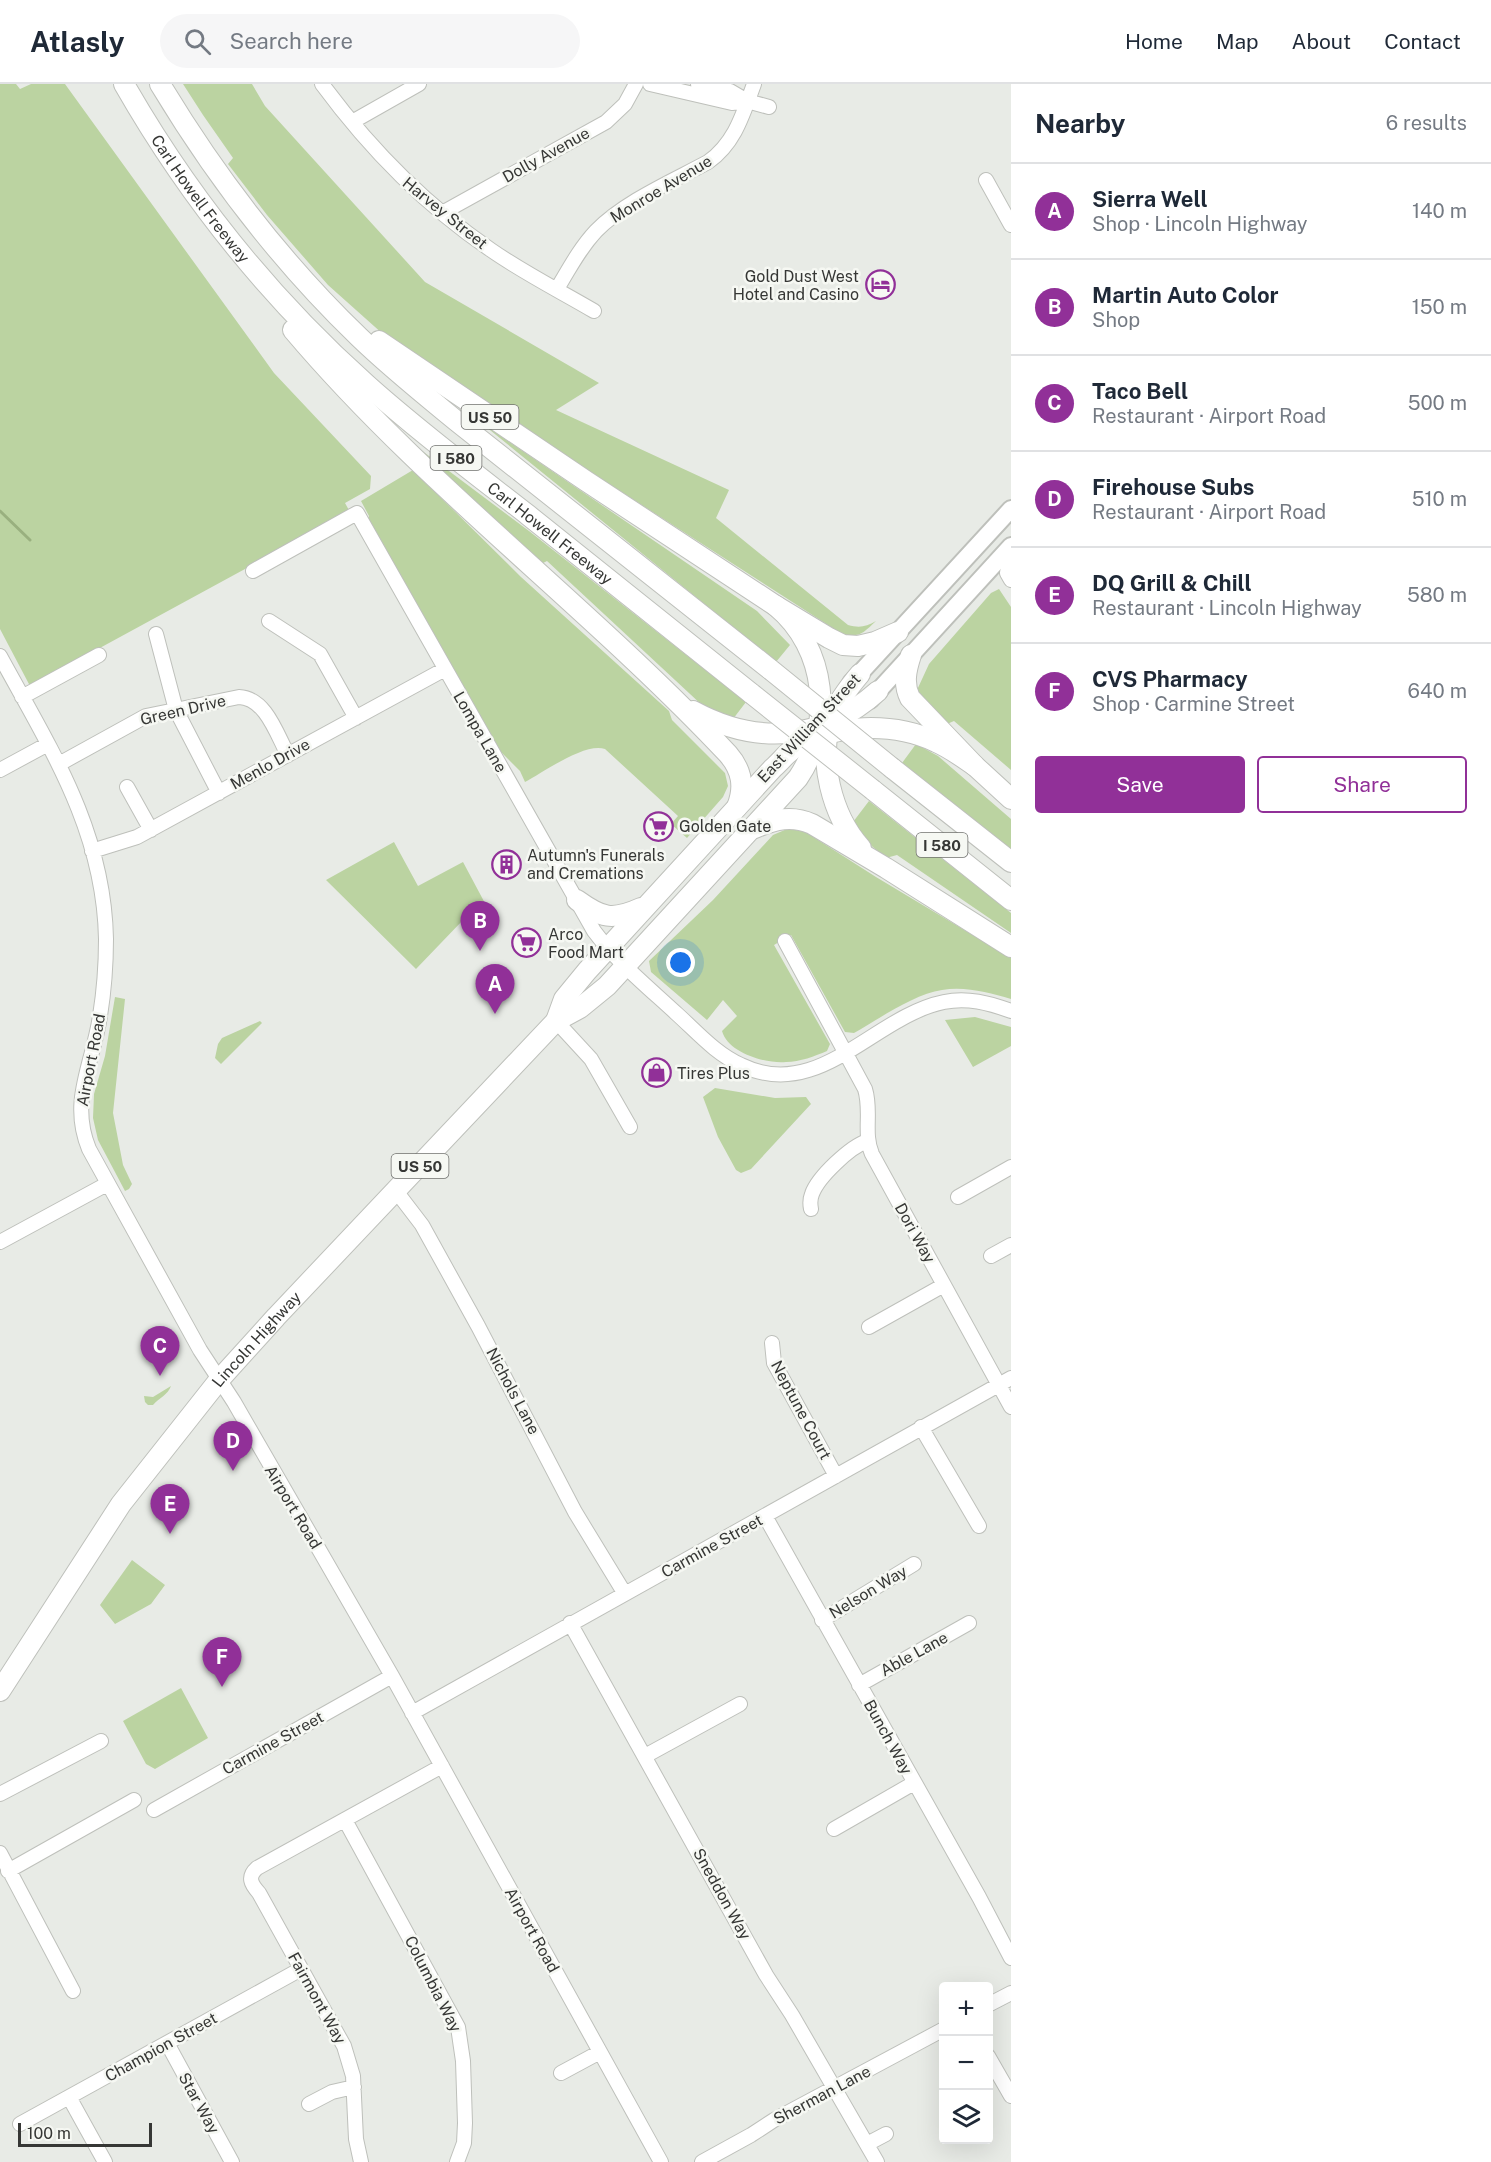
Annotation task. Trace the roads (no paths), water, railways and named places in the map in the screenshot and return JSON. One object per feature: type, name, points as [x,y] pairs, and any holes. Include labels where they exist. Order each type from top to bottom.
[{"type":"highway","name":"Carl Howell Freeway","points":[[124,84],[191,189],[260,275],[305,325],[364,382],[437,444],[1011,900]]},
{"type":"highway","name":"Carl Howell Freeway","points":[[160,84],[201,150],[232,193],[302,278],[360,338],[411,384],[1011,861]]},
{"type":"highway","points":[[191,189],[233,251],[276,308],[357,402],[408,454],[675,701],[735,763],[742,778],[737,807]]},
{"type":"highway","name":"US 50","points":[[302,278],[364,329],[424,373],[776,606],[797,628],[812,655],[819,686],[824,731]]},
{"type":"highway","points":[[776,606],[829,638],[846,645],[867,644],[897,632]]},
{"type":"highway","points":[[911,655],[905,679],[910,698],[975,766],[1011,799]]},
{"type":"highway","points":[[860,674],[838,704],[824,731],[831,790],[839,817],[850,835],[864,852],[886,868]]},
{"type":"highway","name":"East William Street","points":[[608,948],[773,768],[794,749],[824,731],[878,692]]},
{"type":"highway","points":[[675,701],[711,720],[743,731],[773,734],[880,729],[916,735],[947,747],[975,766]]},
{"type":"highway","name":"East William Street","points":[[626,966],[792,785],[806,765],[824,731]]},
{"type":"highway","points":[[750,830],[781,819],[802,819],[886,868],[1011,947]]},
{"type":"highway","points":[[626,966],[622,952],[658,913],[668,883]]},
{"type":"highway","points":[[577,900],[597,914],[611,917],[621,916],[646,906]]},
{"type":"highway","name":"Lincoln Highway","points":[[556,1021],[564,999],[608,948]]},
{"type":"highway","name":"Lincoln Highway","points":[[0,1691],[121,1504],[219,1380],[270,1323],[556,1021],[588,1003],[626,966]]},
{"type":"main road","name":"East William Street","points":[[860,674],[1011,509]]},
{"type":"main road","name":"East William Street","points":[[878,692],[1011,548]]},
{"type":"street","name":"Harvey Street","points":[[322,84],[389,165],[442,213],[499,255],[594,311]]},
{"type":"street","points":[[352,122],[419,84]]},
{"type":"street","name":"Dolly Avenue","points":[[442,213],[606,122],[625,104],[636,84]]},
{"type":"street","points":[[650,84],[732,103],[747,101]]},
{"type":"street","points":[[698,84],[735,93],[747,101],[769,107]]},
{"type":"street","name":"Monroe Avenue","points":[[557,289],[583,247],[604,223],[708,162],[721,152],[735,133],[754,84]]},
{"type":"street","points":[[986,180],[1011,225]]},
{"type":"street","name":"Lompa Lane","points":[[253,571],[357,513],[592,928],[626,966],[716,1049],[748,1069],[772,1075],[793,1074],[818,1067],[915,1013],[943,1002],[975,1001],[1011,1011]]},
{"type":"street","points":[[982,578],[992,573],[1009,577],[1011,548]]},
{"type":"street","points":[[268,621],[320,654],[356,718]]},
{"type":"street","points":[[156,634],[176,710],[219,793]]},
{"type":"street","points":[[22,697],[99,655]]},
{"type":"street","name":"Airport Road","points":[[0,656],[59,764],[79,806],[92,851],[104,912],[105,958],[100,1017],[82,1089],[80,1107],[86,1142],[200,1350],[392,1676],[661,2162]]},
{"type":"street","name":"Menlo Drive","points":[[92,851],[125,843],[151,830],[445,669]]},
{"type":"street","name":"Green Drive","points":[[59,764],[140,719],[236,697],[248,698],[257,702],[288,755]]},
{"type":"street","points":[[0,770],[48,744]]},
{"type":"street","points":[[127,787],[151,830]]},
{"type":"street","name":"Dori Way","points":[[785,941],[863,1083],[868,1100],[867,1141],[875,1160],[944,1285],[1005,1381],[1011,1407]]},
{"type":"street","points":[[556,1021],[591,1059],[630,1127]]},
{"type":"street","points":[[811,1209],[812,1194],[818,1185],[846,1154],[867,1141]]},
{"type":"street","points":[[958,1197],[1011,1167]]},
{"type":"street","points":[[2,1237],[107,1184]]},
{"type":"street","name":"Nichols Lane","points":[[396,1191],[422,1225],[482,1333],[575,1512],[625,1594]]},
{"type":"street","points":[[992,1256],[1011,1245]]},
{"type":"street","points":[[869,1326],[944,1285]]},
{"type":"street","name":"Neptune Court","points":[[772,1343],[774,1363],[836,1476]]},
{"type":"street","name":"Carmine Street","points":[[412,1713],[1005,1381]]},
{"type":"street","points":[[921,1427],[979,1526]]},
{"type":"street","name":"Bunch Way","points":[[765,1516],[1011,1958]]},
{"type":"street","name":"Nelson Way","points":[[822,1620],[914,1564]]},
{"type":"street","name":"Sneddon Way","points":[[570,1623],[766,1975],[792,2015],[877,2162]]},
{"type":"street","name":"Able Lane","points":[[859,1684],[969,1623]]},
{"type":"street","name":"Carmine Street","points":[[154,1810],[392,1676]]},
{"type":"street","points":[[645,1756],[740,1704]]},
{"type":"street","points":[[0,1794],[101,1741]]},
{"type":"street","points":[[345,1820],[442,1766]]},
{"type":"street","points":[[834,1829],[914,1783]]},
{"type":"street","points":[[8,1871],[135,1800]]},
{"type":"street","name":"Fairmont Way","points":[[345,1820],[257,1868],[250,1879],[344,2046],[354,2087],[356,2139],[361,2162]]},
{"type":"street","name":"Columbia Way","points":[[345,1820],[458,2027],[463,2061],[465,2123],[464,2143],[457,2162]]},
{"type":"street","points":[[0,1853],[73,1991]]},
{"type":"street","name":"Champion Street","points":[[20,2124],[301,1969]]},
{"type":"street","points":[[993,2002],[1011,1993]]},
{"type":"street","name":"Sherman Lane","points":[[702,2162],[774,2120],[939,2032]]},
{"type":"street","name":"Star Way","points":[[167,2043],[232,2162]]},
{"type":"street","points":[[561,2073],[600,2052]]},
{"type":"street","points":[[993,2065],[1011,2097]]},
{"type":"street","points":[[309,2104],[332,2092],[354,2087]]},
{"type":"street","points":[[69,2097],[105,2162]]},
{"type":"street","points":[[867,2144],[886,2134]]},
{"type":"waterway","points":[[0,511],[30,540]]},
{"type":"place","name":"Gold Dust West Hotel and Casino","points":[[880,285]]},
{"type":"place","name":"Golden Gate","points":[[658,826]]},
{"type":"place","name":"Autumn's Funerals and Cremations","points":[[506,864]]},
{"type":"place","name":"Arco Food Mart","points":[[527,943]]},
{"type":"place","name":"Martin Auto Color","points":[[480,951]]},
{"type":"place","name":"Sierra Well","points":[[495,1014]]},
{"type":"place","name":"Tires Plus","points":[[656,1073]]},
{"type":"place","name":"Taco Bell","points":[[160,1376]]},
{"type":"place","name":"Firehouse Subs","points":[[233,1471]]},
{"type":"place","name":"DQ Grill & Chill","points":[[170,1534]]},
{"type":"place","name":"CVS Pharmacy","points":[[222,1687]]}]
